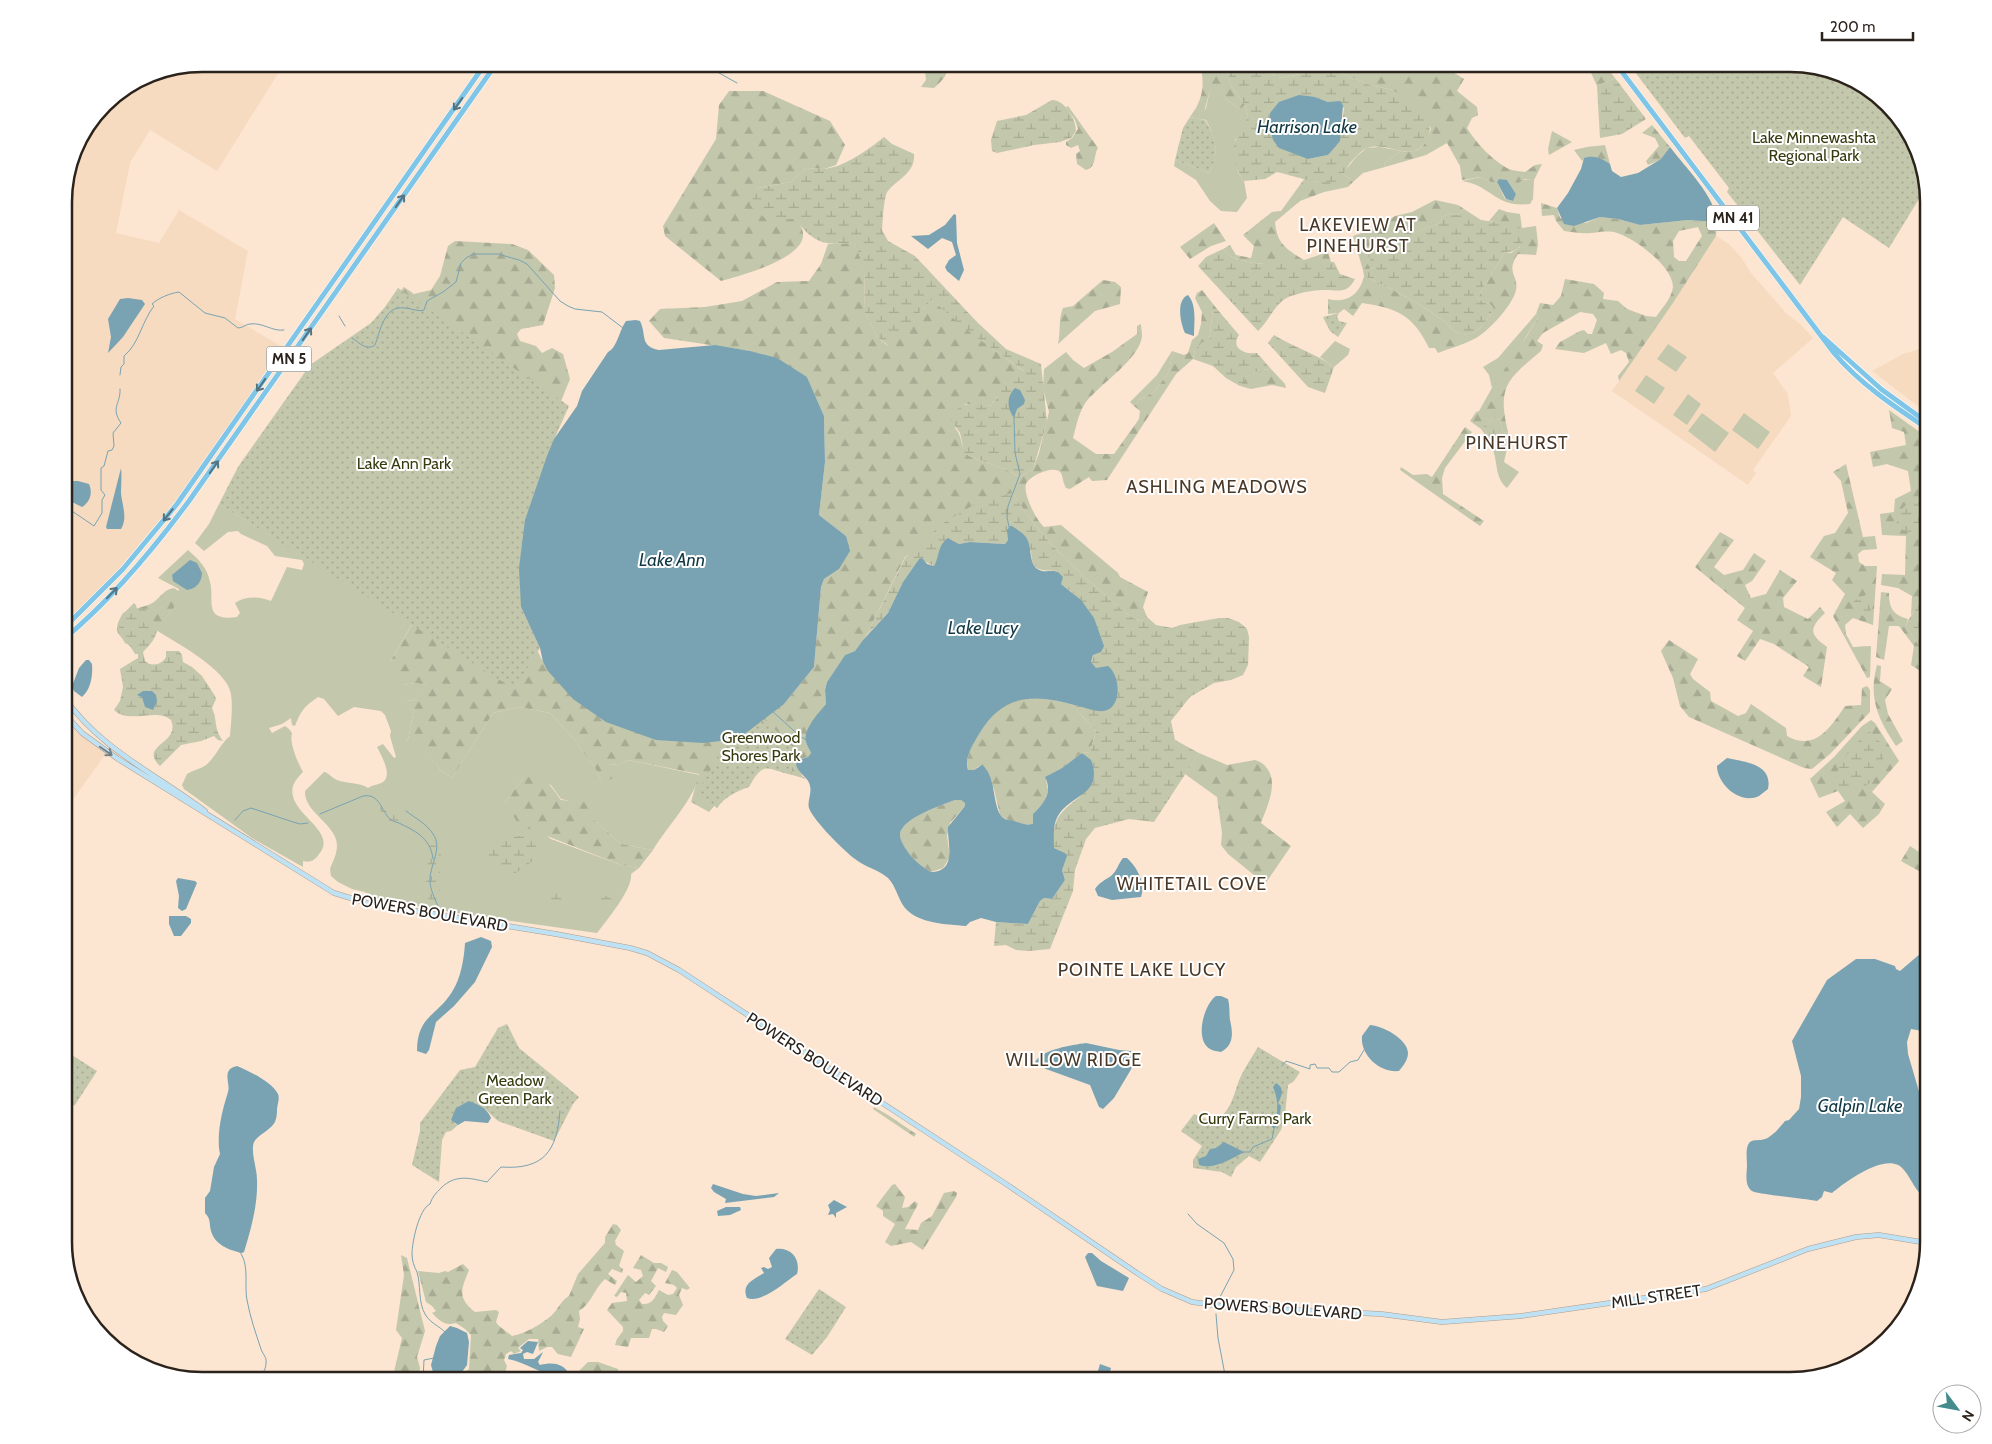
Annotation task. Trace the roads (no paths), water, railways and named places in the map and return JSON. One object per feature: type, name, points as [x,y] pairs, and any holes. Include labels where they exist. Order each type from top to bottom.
[{"type":"main road","name":"MN 5","points":[[73,619],[136,554],[176,504],[479,73]]},
{"type":"main road","name":"MN 5","points":[[73,632],[147,555],[198,490],[490,73]]},
{"type":"main road","name":"MN 41","points":[[1623,73],[1823,337],[1881,389],[1920,417]]},
{"type":"main road","name":"MN 41","points":[[1823,337],[1824,342],[1857,377],[1920,424]]},
{"type":"main road","name":"POWERS BOULEVARD","points":[[73,710],[102,740],[220,822]]},
{"type":"main road","name":"POWERS BOULEVARD","points":[[73,723],[100,747],[323,888],[349,899],[601,942],[647,954],[679,970],[1006,1184],[1137,1273],[1179,1297],[1192,1302],[1230,1307],[1395,1316]]},
{"type":"main road","name":"MILL STREET","points":[[1395,1316],[1442,1322],[1498,1319],[1674,1295],[1706,1289],[1808,1249],[1856,1237],[1879,1235],[1920,1242]]},
{"type":"water","name":"Harrison Lake","points":[[1299,95],[1315,97],[1328,102],[1340,101],[1343,105],[1340,141],[1328,155],[1308,159],[1279,148],[1273,140],[1269,122],[1270,113],[1279,102]]},
{"type":"water","points":[[1670,147],[1706,193],[1715,212],[1717,222],[1688,220],[1640,225],[1618,219],[1600,217],[1574,226],[1564,224],[1557,208],[1568,193],[1581,169],[1584,158],[1595,157],[1604,160],[1610,164],[1612,171],[1621,177],[1638,173],[1661,159]]},
{"type":"water","points":[[1499,179],[1507,180],[1516,194],[1513,201],[1506,199],[1497,182]]},
{"type":"water","points":[[954,214],[956,215],[957,243],[964,270],[959,281],[945,267],[949,260],[956,255],[952,242],[942,238],[928,249],[911,236],[929,235],[945,225]]},
{"type":"water","points":[[1188,295],[1194,309],[1194,336],[1185,333],[1180,312],[1180,306]]},
{"type":"water","points":[[120,299],[142,300],[145,304],[123,337],[108,353],[111,337],[108,319]]},
{"type":"water","name":"Lake Ann","points":[[626,321],[640,321],[646,343],[659,350],[715,345],[777,358],[807,377],[824,416],[825,462],[819,515],[846,536],[850,551],[839,569],[824,579],[821,587],[814,667],[784,704],[738,739],[703,743],[656,740],[606,722],[573,699],[547,670],[540,648],[521,607],[519,568],[525,520],[548,453],[554,439],[577,406],[582,391],[608,352],[614,347]]},
{"type":"water","points":[[1015,388],[1020,390],[1025,400],[1024,404],[1017,409],[1014,418],[1008,403],[1010,395]]},
{"type":"water","points":[[121,468],[123,525],[121,529],[107,529],[106,527]]},
{"type":"water","points":[[73,481],[89,484],[91,494],[89,500],[82,507],[73,502]]},
{"type":"water","name":"Lake Lucy","points":[[1012,526],[1024,535],[1028,540],[1032,561],[1037,569],[1058,572],[1063,577],[1061,584],[1081,600],[1094,618],[1104,646],[1101,652],[1093,655],[1091,662],[1096,668],[1108,666],[1112,671],[1117,684],[1117,698],[1110,709],[1104,711],[1048,699],[1022,700],[999,710],[989,720],[972,747],[967,765],[968,770],[974,770],[982,765],[987,770],[998,809],[1005,819],[1033,824],[1033,814],[1044,802],[1048,793],[1045,777],[1062,768],[1082,753],[1091,760],[1094,772],[1093,781],[1089,788],[1061,811],[1056,820],[1054,848],[1065,853],[1067,856],[1062,870],[1065,880],[1052,899],[1044,898],[1040,901],[1028,924],[996,922],[981,918],[970,922],[966,926],[942,924],[925,920],[911,913],[905,908],[888,878],[855,859],[822,827],[809,808],[809,783],[796,765],[798,760],[808,757],[811,753],[806,742],[807,732],[826,704],[825,690],[827,682],[845,655],[855,651],[888,613],[903,582],[919,559],[922,558],[927,564],[934,566],[942,544],[948,538],[959,544],[970,542],[1005,544],[1008,540],[1007,530]],"holes":[[[955,800],[961,800],[965,803],[965,806],[948,827],[948,862],[945,867],[931,872],[917,862],[905,847],[900,836],[902,828],[923,813]]]},
{"type":"water","points":[[190,560],[197,563],[202,576],[196,587],[187,590],[173,581],[172,575]]},
{"type":"water","points":[[86,660],[89,660],[92,664],[92,677],[88,690],[82,697],[73,688],[79,668]]},
{"type":"water","points":[[143,691],[152,691],[156,695],[157,701],[153,710],[145,707],[142,697],[137,695]]},
{"type":"water","points":[[1727,758],[1749,763],[1762,769],[1766,774],[1768,789],[1759,796],[1752,798],[1744,798],[1731,791],[1721,780],[1717,766]]},
{"type":"water","points":[[1123,858],[1127,858],[1131,862],[1140,876],[1142,886],[1141,897],[1112,900],[1098,896],[1095,889],[1113,874]]},
{"type":"water","points":[[178,878],[197,883],[186,909],[182,911],[178,908],[179,896],[176,881]]},
{"type":"water","points":[[169,916],[186,916],[191,919],[191,923],[181,936],[174,936],[169,924]]},
{"type":"water","points":[[481,937],[491,941],[492,947],[475,982],[454,1006],[436,1022],[429,1050],[426,1054],[417,1051],[420,1030],[424,1023],[446,1000],[458,981],[462,968],[465,943]]},
{"type":"water","name":"Galpin Lake","points":[[1920,954],[1920,1031],[1911,1029],[1907,1042],[1908,1054],[1920,1095],[1920,1193],[1904,1170],[1897,1165],[1888,1163],[1878,1165],[1857,1175],[1832,1193],[1824,1191],[1822,1197],[1817,1201],[1752,1191],[1746,1179],[1747,1147],[1752,1141],[1763,1140],[1771,1136],[1799,1109],[1801,1076],[1792,1041],[1827,980],[1856,959],[1875,959],[1895,966],[1900,971]]},
{"type":"water","points":[[1216,996],[1228,999],[1232,1030],[1232,1038],[1228,1046],[1221,1052],[1211,1050],[1205,1044],[1202,1030],[1208,1006]]},
{"type":"water","points":[[1370,1025],[1381,1027],[1404,1043],[1408,1053],[1405,1063],[1399,1071],[1392,1071],[1378,1066],[1364,1050],[1362,1036]]},
{"type":"water","points":[[1086,1043],[1131,1051],[1135,1054],[1136,1061],[1114,1098],[1103,1109],[1099,1107],[1090,1085],[1046,1069],[1035,1062],[1051,1051],[1066,1046]]},
{"type":"water","points":[[237,1066],[266,1081],[275,1090],[279,1098],[274,1124],[258,1138],[253,1146],[257,1189],[254,1216],[244,1252],[242,1253],[228,1248],[216,1240],[205,1213],[205,1198],[210,1191],[214,1167],[220,1154],[219,1131],[228,1090],[228,1072]]},
{"type":"water","points":[[1276,1083],[1281,1087],[1282,1092],[1278,1103],[1281,1106],[1279,1123],[1274,1129],[1272,1127],[1277,1107],[1273,1087]]},
{"type":"water","points":[[469,1101],[485,1109],[491,1118],[488,1123],[465,1121],[458,1125],[451,1120],[456,1108]]},
{"type":"water","points":[[1224,1142],[1244,1152],[1216,1165],[1199,1165],[1198,1159],[1206,1156],[1210,1149],[1216,1148]]},
{"type":"water","points":[[713,1184],[743,1194],[756,1196],[779,1193],[774,1197],[725,1203],[726,1199],[711,1188]]},
{"type":"water","points":[[834,1200],[847,1207],[836,1213],[836,1218],[833,1214],[828,1215],[830,1210],[828,1205]]},
{"type":"water","points":[[726,1207],[740,1207],[741,1210],[730,1215],[718,1216],[717,1211]]},
{"type":"water","points":[[776,1249],[786,1250],[794,1255],[798,1263],[797,1274],[766,1295],[753,1299],[747,1298],[747,1286],[752,1280],[764,1273],[761,1268],[768,1269],[772,1267],[769,1258]]},
{"type":"water","points":[[1088,1253],[1092,1253],[1101,1261],[1129,1278],[1123,1291],[1097,1286],[1085,1257]]},
{"type":"water","points":[[450,1326],[467,1333],[469,1342],[467,1365],[462,1372],[433,1372],[431,1365],[440,1336]]},
{"type":"water","points":[[528,1341],[538,1342],[533,1354],[527,1352],[523,1354],[524,1359],[534,1359],[543,1352],[538,1362],[540,1365],[557,1364],[568,1372],[542,1372],[508,1359],[509,1355],[521,1353],[523,1350],[520,1348]]},
{"type":"water","points":[[1100,1364],[1111,1368],[1110,1372],[1098,1372]]},
{"type":"waterway","points":[[719,73],[737,83]]},
{"type":"waterway","points":[[352,338],[366,347],[375,345],[387,315],[397,308],[424,310],[427,301],[456,282],[461,263],[473,254],[498,254],[519,260],[527,264],[560,301],[575,309],[602,312],[623,328]]},
{"type":"waterway","points":[[120,375],[121,367],[124,364],[124,356],[137,339],[146,318],[154,306],[152,304],[172,293],[179,292],[205,313],[225,318],[238,328],[254,324],[276,330],[284,330]]},
{"type":"waterway","points":[[339,316],[345,326]]},
{"type":"waterway","points":[[73,512],[94,526],[102,513],[102,500],[105,495],[101,490],[101,468],[104,466],[108,451],[112,450],[114,446],[113,433],[121,423],[116,413],[120,389]]},
{"type":"waterway","points":[[1009,527],[1007,517],[1008,506],[1020,474],[1015,453],[1014,418]]},
{"type":"waterway","points":[[772,711],[801,737],[807,740]]},
{"type":"waterway","points":[[320,814],[363,796],[373,797],[380,803],[391,820],[400,823],[423,837],[430,847],[433,859]]},
{"type":"waterway","points":[[235,820],[243,811],[251,808],[300,824],[308,823]]},
{"type":"waterway","points":[[406,811],[428,827],[436,839],[437,845],[430,880],[431,890],[438,906]]},
{"type":"waterway","points":[[1282,1066],[1286,1061],[1310,1069],[1310,1065],[1315,1064],[1317,1068],[1329,1068],[1332,1072],[1339,1072],[1350,1062],[1358,1060],[1364,1050]]},
{"type":"waterway","points":[[445,1332],[429,1320],[420,1299],[418,1277],[412,1259],[412,1249],[419,1219],[433,1197],[446,1184],[463,1178],[487,1182],[501,1167],[528,1165],[546,1155],[556,1137],[560,1111]]},
{"type":"waterway","points":[[1244,1152],[1250,1152],[1253,1147],[1272,1139],[1274,1129]]},
{"type":"waterway","points":[[1188,1214],[1197,1224],[1224,1243],[1233,1259],[1234,1270],[1219,1299]]},
{"type":"waterway","points":[[239,1251],[246,1268],[246,1294],[250,1313],[266,1359],[266,1366],[263,1372]]},
{"type":"waterway","points":[[1216,1314],[1224,1372]]},
{"type":"waterway","points":[[423,1372],[424,1360],[434,1358]]},
{"type":"district","name":"LAKEVIEW AT PINEHURST","points":[[1358,235]]},
{"type":"district","name":"PINEHURST","points":[[1517,443]]},
{"type":"district","name":"ASHLING MEADOWS","points":[[1217,487]]},
{"type":"district","name":"WHITETAIL COVE","points":[[1192,884]]},
{"type":"district","name":"POINTE LAKE LUCY","points":[[1142,970]]},
{"type":"district","name":"WILLOW RIDGE","points":[[1074,1060]]},
{"type":"park label","name":"Lake Minnewashta Regional Park","points":[[1814,146]]},
{"type":"park label","name":"Lake Ann Park","points":[[404,463]]},
{"type":"park label","name":"Greenwood Shores Park","points":[[761,746]]},
{"type":"park label","name":"Meadow Green Park","points":[[515,1089]]},
{"type":"park label","name":"Curry Farms Park","points":[[1255,1118]]}]
